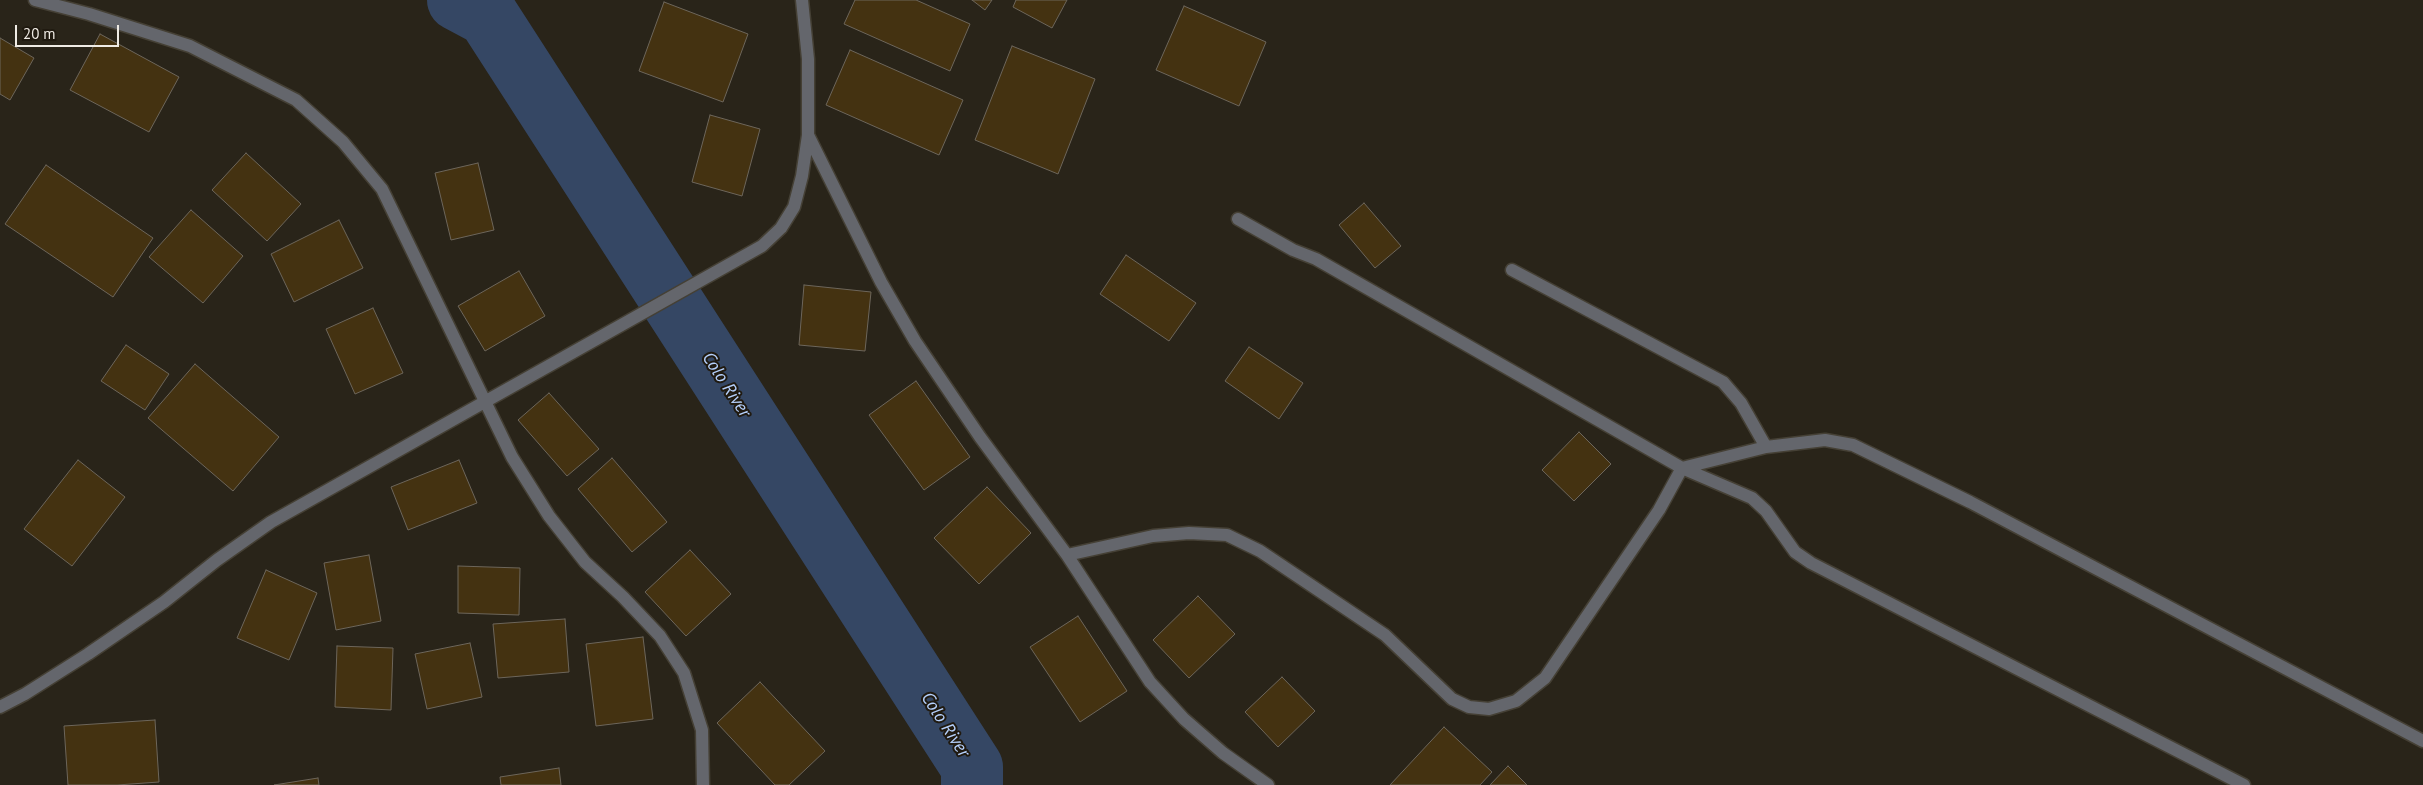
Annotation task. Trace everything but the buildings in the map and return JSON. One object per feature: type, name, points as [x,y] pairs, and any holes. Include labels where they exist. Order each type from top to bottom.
[{"type":"street","points":[[35,0],[89,14],[190,46],[296,100],[343,142],[382,190],[512,457],[549,516],[585,562],[660,636],[684,673],[702,730],[703,785]]},
{"type":"street","points":[[0,706],[25,694],[88,654],[164,602],[271,522],[762,246],[781,228],[794,207],[802,176],[808,135],[808,59],[802,0]]},
{"type":"street","points":[[808,135],[881,282],[915,341],[980,437],[1066,555],[1150,682],[1191,725],[1223,753],[1268,785]]},
{"type":"street","points":[[1238,219],[1293,250],[1316,259],[1682,468],[1752,498],[1766,511],[1795,552],[1811,563],[2244,785]]},
{"type":"street","points":[[1512,270],[1724,382],[1741,402],[1766,447]]},
{"type":"street","points":[[1066,555],[1153,536],[1189,533],[1227,535],[1260,551],[1385,635],[1452,699],[1469,707],[1489,709],[1516,701],[1545,678],[1658,510],[1682,468],[1766,447],[1825,440],[1853,445],[1970,502],[2423,741]]},
{"type":"waterway","name":"Colo River","points":[[458,0],[488,16],[972,767],[972,785]]}]
